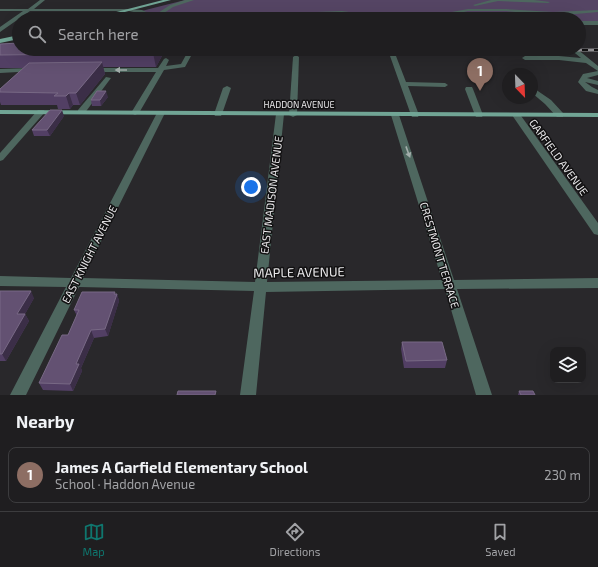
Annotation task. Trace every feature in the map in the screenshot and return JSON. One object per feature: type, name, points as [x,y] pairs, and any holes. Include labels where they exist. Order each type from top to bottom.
[{"type":"main road","points":[[121,12],[169,0]]},
{"type":"main road","points":[[0,41],[12,38]]},
{"type":"main road","name":"HADDON AVENUE","points":[[0,112],[598,115]]},
{"type":"street","points":[[26,12],[43,0]]},
{"type":"street","points":[[162,12],[164,9],[174,5],[192,0]]},
{"type":"street","points":[[468,10],[476,5],[498,0],[550,1]]},
{"type":"street","points":[[533,12],[550,1]]},
{"type":"street","points":[[0,10],[129,10],[142,12]]},
{"type":"street","points":[[460,12],[468,10],[506,10],[523,12]]},
{"type":"street","points":[[583,12],[598,11]]},
{"type":"street","points":[[0,30],[12,22]]},
{"type":"street","points":[[586,23],[598,23]]},
{"type":"street","points":[[80,70],[161,69],[183,66],[188,56]]},
{"type":"street","points":[[393,56],[415,115]]},
{"type":"street","points":[[581,56],[598,69]]},
{"type":"street","points":[[293,114],[296,57]]},
{"type":"street","points":[[524,58],[559,58],[587,61]]},
{"type":"street","points":[[135,113],[166,60]]},
{"type":"street","points":[[17,80],[28,70]]},
{"type":"street","points":[[0,71],[43,70]]},
{"type":"street","points":[[598,73],[588,73],[583,78],[581,83],[591,91],[598,92]]},
{"type":"street","points":[[81,112],[108,78]]},
{"type":"street","points":[[583,78],[598,83]]},
{"type":"street","points":[[403,84],[445,85]]},
{"type":"street","points":[[218,114],[227,88]]},
{"type":"street","points":[[469,89],[479,115]]},
{"type":"street","points":[[538,94],[560,115]]},
{"type":"street","points":[[0,158],[41,112]]},
{"type":"street","name":"EAST KNIGHT AVENUE","points":[[18,395],[161,113]]},
{"type":"street","name":"EAST MADISON AVENUE","points":[[248,395],[280,114]]},
{"type":"street","name":"CRESTMONT TERRACE","points":[[394,115],[410,158],[484,395]]},
{"type":"street","name":"GARFIELD AVENUE","points":[[516,115],[598,231]]},
{"type":"street","name":"MAPLE AVENUE","points":[[0,281],[260,287],[598,283]]},
{"type":"shaded area","points":[[185,0],[598,0],[598,23],[586,23],[586,12],[138,12]]},
{"type":"building","points":[[12,43],[12,55],[0,55],[0,44]]},
{"type":"building","points":[[102,62],[76,93],[69,93],[66,96],[54,96],[58,93],[0,92],[0,89],[29,63]]},
{"type":"building","points":[[97,91],[106,91],[100,100],[91,100]]},
{"type":"building","points":[[50,110],[62,110],[47,130],[32,130]]},
{"type":"building","points":[[0,291],[31,291],[17,314],[25,314],[2,354],[0,354]]},
{"type":"building","points":[[82,292],[115,292],[114,294],[117,294],[105,329],[91,330],[76,364],[79,364],[70,384],[39,383],[62,335],[68,335],[79,310],[74,310]]},
{"type":"building","points":[[402,342],[442,342],[447,360],[406,361]]},
{"type":"building","points":[[178,391],[216,391],[215,395],[177,395]]},
{"type":"building","points":[[519,391],[533,391],[535,395],[521,395]]},
{"type":"railway","points":[[586,50],[598,50]]},
{"type":"place","name":"James A Garfield Elementary School","points":[[480,91]]}]
